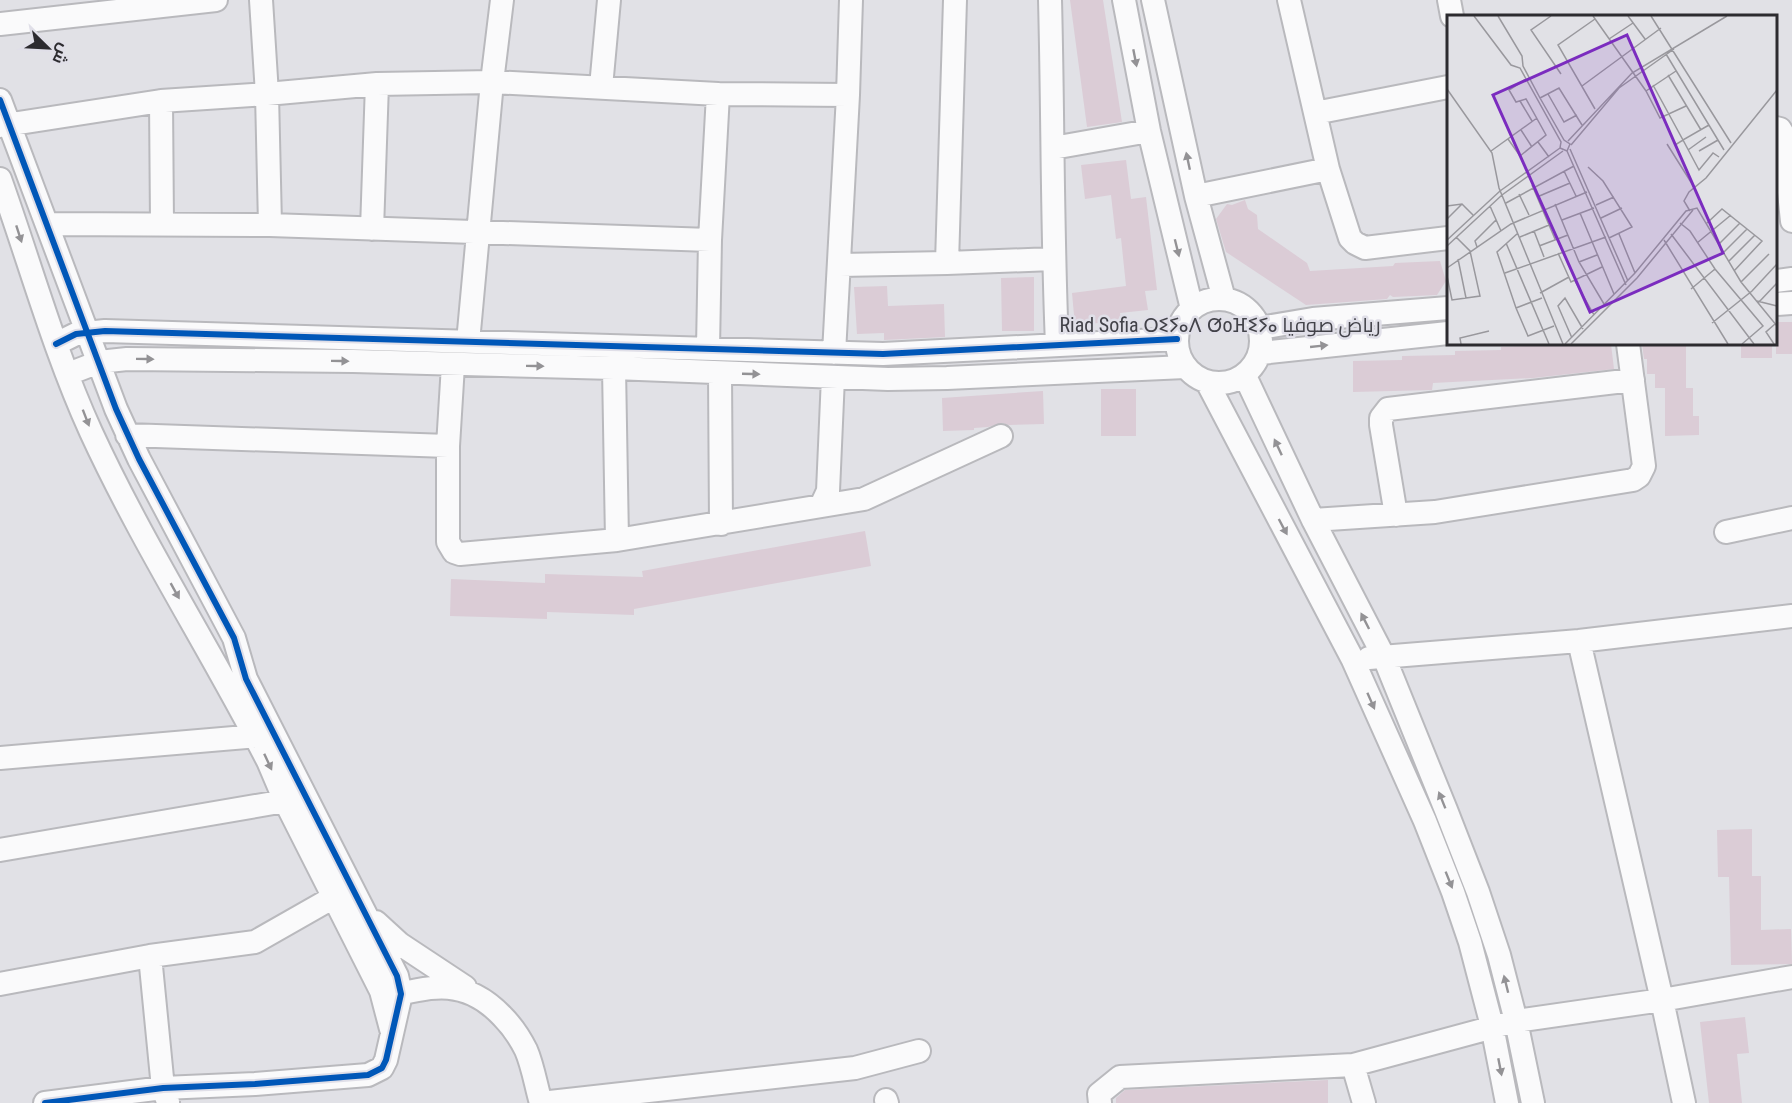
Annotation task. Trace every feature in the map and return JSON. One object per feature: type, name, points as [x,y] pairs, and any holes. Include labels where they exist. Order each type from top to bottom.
[{"type":"street","points":[[0,24],[216,0]]},
{"type":"street","points":[[261,0],[267,94],[270,225]]},
{"type":"street","points":[[468,342],[477,231],[502,0]]},
{"type":"street","points":[[601,87],[609,0]]},
{"type":"street","points":[[834,353],[851,0]]},
{"type":"street","points":[[947,263],[955,0]]},
{"type":"street","points":[[1050,0],[1053,259],[1057,344]]},
{"type":"street","points":[[1124,0],[1149,131],[1192,309]]},
{"type":"street","points":[[1153,0],[1196,196],[1224,298]]},
{"type":"street","points":[[1289,0],[1328,170],[1350,238],[1365,248],[1447,238]]},
{"type":"street","points":[[1449,0],[1452,15]]},
{"type":"street","points":[[5,125],[161,101],[377,84],[492,82],[718,94],[848,95]]},
{"type":"street","points":[[372,229],[377,84]]},
{"type":"street","points":[[1315,113],[1447,87]]},
{"type":"street","points":[[708,348],[710,240],[718,94]]},
{"type":"street","points":[[0,100],[5,125],[47,224],[127,435],[234,638],[285,801],[381,991],[392,997],[447,987],[474,993]]},
{"type":"street","points":[[161,101],[162,224]]},
{"type":"street","points":[[1777,128],[1783,134],[1792,221]]},
{"type":"street","points":[[1053,148],[1149,131]]},
{"type":"street","points":[[1196,196],[1328,170]]},
{"type":"street","points":[[0,179],[56,344],[90,430],[113,478],[265,735],[366,913],[397,976],[392,997],[392,1032],[386,1060],[382,1068],[368,1075],[258,1094],[166,1096],[45,1103]]},
{"type":"street","points":[[47,224],[270,225],[710,240]]},
{"type":"street","points":[[840,265],[1053,259]]},
{"type":"street","points":[[1777,280],[1792,279]]},
{"type":"street","points":[[1224,298],[1240,303],[1252,314],[1260,328],[1261,353],[1245,376],[1226,383],[1207,382],[1195,376],[1185,367],[1178,353],[1177,339],[1181,322],[1192,309],[1207,300],[1224,298]]},
{"type":"street","points":[[1777,304],[1792,303]]},
{"type":"street","points":[[1260,328],[1313,319],[1447,308]]},
{"type":"street","points":[[56,344],[76,334],[88,332],[883,354],[1177,339]]},
{"type":"street","points":[[1261,353],[1447,333]]},
{"type":"street","points":[[1313,520],[1449,510],[1633,480],[1639,476],[1644,466],[1628,345]]},
{"type":"street","points":[[68,374],[99,362],[151,359],[614,368],[833,377],[947,378],[1185,367]]},
{"type":"street","points":[[453,365],[448,446],[448,542],[454,552],[460,554],[617,540],[864,499],[1001,436]]},
{"type":"street","points":[[614,368],[617,540]]},
{"type":"street","points":[[720,373],[721,524]]},
{"type":"street","points":[[1245,376],[1313,520],[1384,657],[1478,892],[1516,1021],[1533,1103]]},
{"type":"street","points":[[821,506],[828,491],[833,377]]},
{"type":"street","points":[[1396,515],[1381,425],[1381,418],[1388,409],[1633,380]]},
{"type":"street","points":[[1207,382],[1353,660],[1425,821],[1454,892],[1470,942],[1492,1026],[1507,1103]]},
{"type":"street","points":[[127,435],[448,446]]},
{"type":"street","points":[[1726,532],[1792,518]]},
{"type":"street","points":[[1353,660],[1579,641],[1792,615]]},
{"type":"street","points":[[1579,641],[1662,1000],[1683,1103]]},
{"type":"street","points":[[0,758],[265,735]]},
{"type":"street","points":[[0,850],[285,801]]},
{"type":"street","points":[[0,984],[150,956],[255,942],[334,897]]},
{"type":"street","points":[[366,913],[400,944],[489,1003],[509,1023],[526,1050],[541,1103],[855,1068],[919,1051]]},
{"type":"street","points":[[150,956],[166,1096]]},
{"type":"street","points":[[1100,1103],[1099,1094],[1120,1077],[1353,1065],[1516,1021],[1662,1000],[1792,977]]},
{"type":"street","points":[[1353,1065],[1364,1103]]},
{"type":"building","points":[[1070,0],[1103,0],[1122,122],[1087,127]]},
{"type":"building","points":[[1126,160],[1131,199],[1146,197],[1157,290],[1145,291],[1148,310],[1120,313],[1121,320],[1075,326],[1072,293],[1126,286],[1121,238],[1116,239],[1111,195],[1085,199],[1081,165]]},
{"type":"building","points":[[1245,200],[1248,209],[1257,215],[1258,229],[1307,263],[1310,271],[1440,261],[1446,281],[1437,295],[1393,297],[1390,295],[1387,299],[1306,305],[1226,252],[1216,219],[1227,204],[1232,205]]},
{"type":"building","points":[[1034,277],[1034,331],[1002,331],[1001,278]]},
{"type":"building","points":[[887,286],[888,306],[944,304],[945,337],[884,340],[884,333],[857,334],[854,287]]},
{"type":"building","points":[[1777,322],[1792,322],[1792,354],[1776,354]]},
{"type":"building","points":[[1611,345],[1614,369],[1533,378],[1433,383],[1432,390],[1353,392],[1353,361],[1402,360],[1402,356],[1455,355],[1455,351],[1501,350],[1501,347]]},
{"type":"building","points":[[1642,345],[1686,345],[1686,388],[1693,388],[1693,416],[1699,416],[1699,435],[1665,436],[1665,388],[1655,388],[1655,374],[1647,374],[1647,359],[1644,359]]},
{"type":"building","points":[[1741,345],[1772,345],[1772,358],[1741,358]]},
{"type":"building","points":[[1101,389],[1136,389],[1136,436],[1101,436]]},
{"type":"building","points":[[1043,391],[1044,424],[1009,425],[1002,423],[974,428],[974,430],[943,431],[942,398]]},
{"type":"building","points":[[865,531],[871,566],[634,609],[634,615],[547,612],[547,619],[450,616],[451,579],[545,583],[545,574],[643,577],[642,571]]},
{"type":"building","points":[[1752,829],[1752,876],[1761,876],[1761,930],[1791,929],[1792,964],[1731,965],[1729,877],[1718,877],[1717,830]]},
{"type":"building","points":[[1745,1017],[1749,1053],[1737,1054],[1742,1103],[1709,1103],[1700,1022]]},
{"type":"building","points":[[1328,1080],[1328,1103],[1116,1103],[1116,1098],[1125,1090]]},
{"type":"cycle path","points":[[0,100],[116,409],[139,459],[234,638],[246,679],[397,976],[401,994],[386,1060],[382,1068],[368,1075],[255,1084],[163,1088],[45,1103]]},
{"type":"cycle path","points":[[56,344],[76,334],[105,331],[883,354],[1177,339]]},
{"type":"district","name":"Riad Sofia ⵔⵉⵢⴰⴷ ⵚoⴼⵉⵢⴰ رياض صوفيا","points":[[1220,325]]}]
